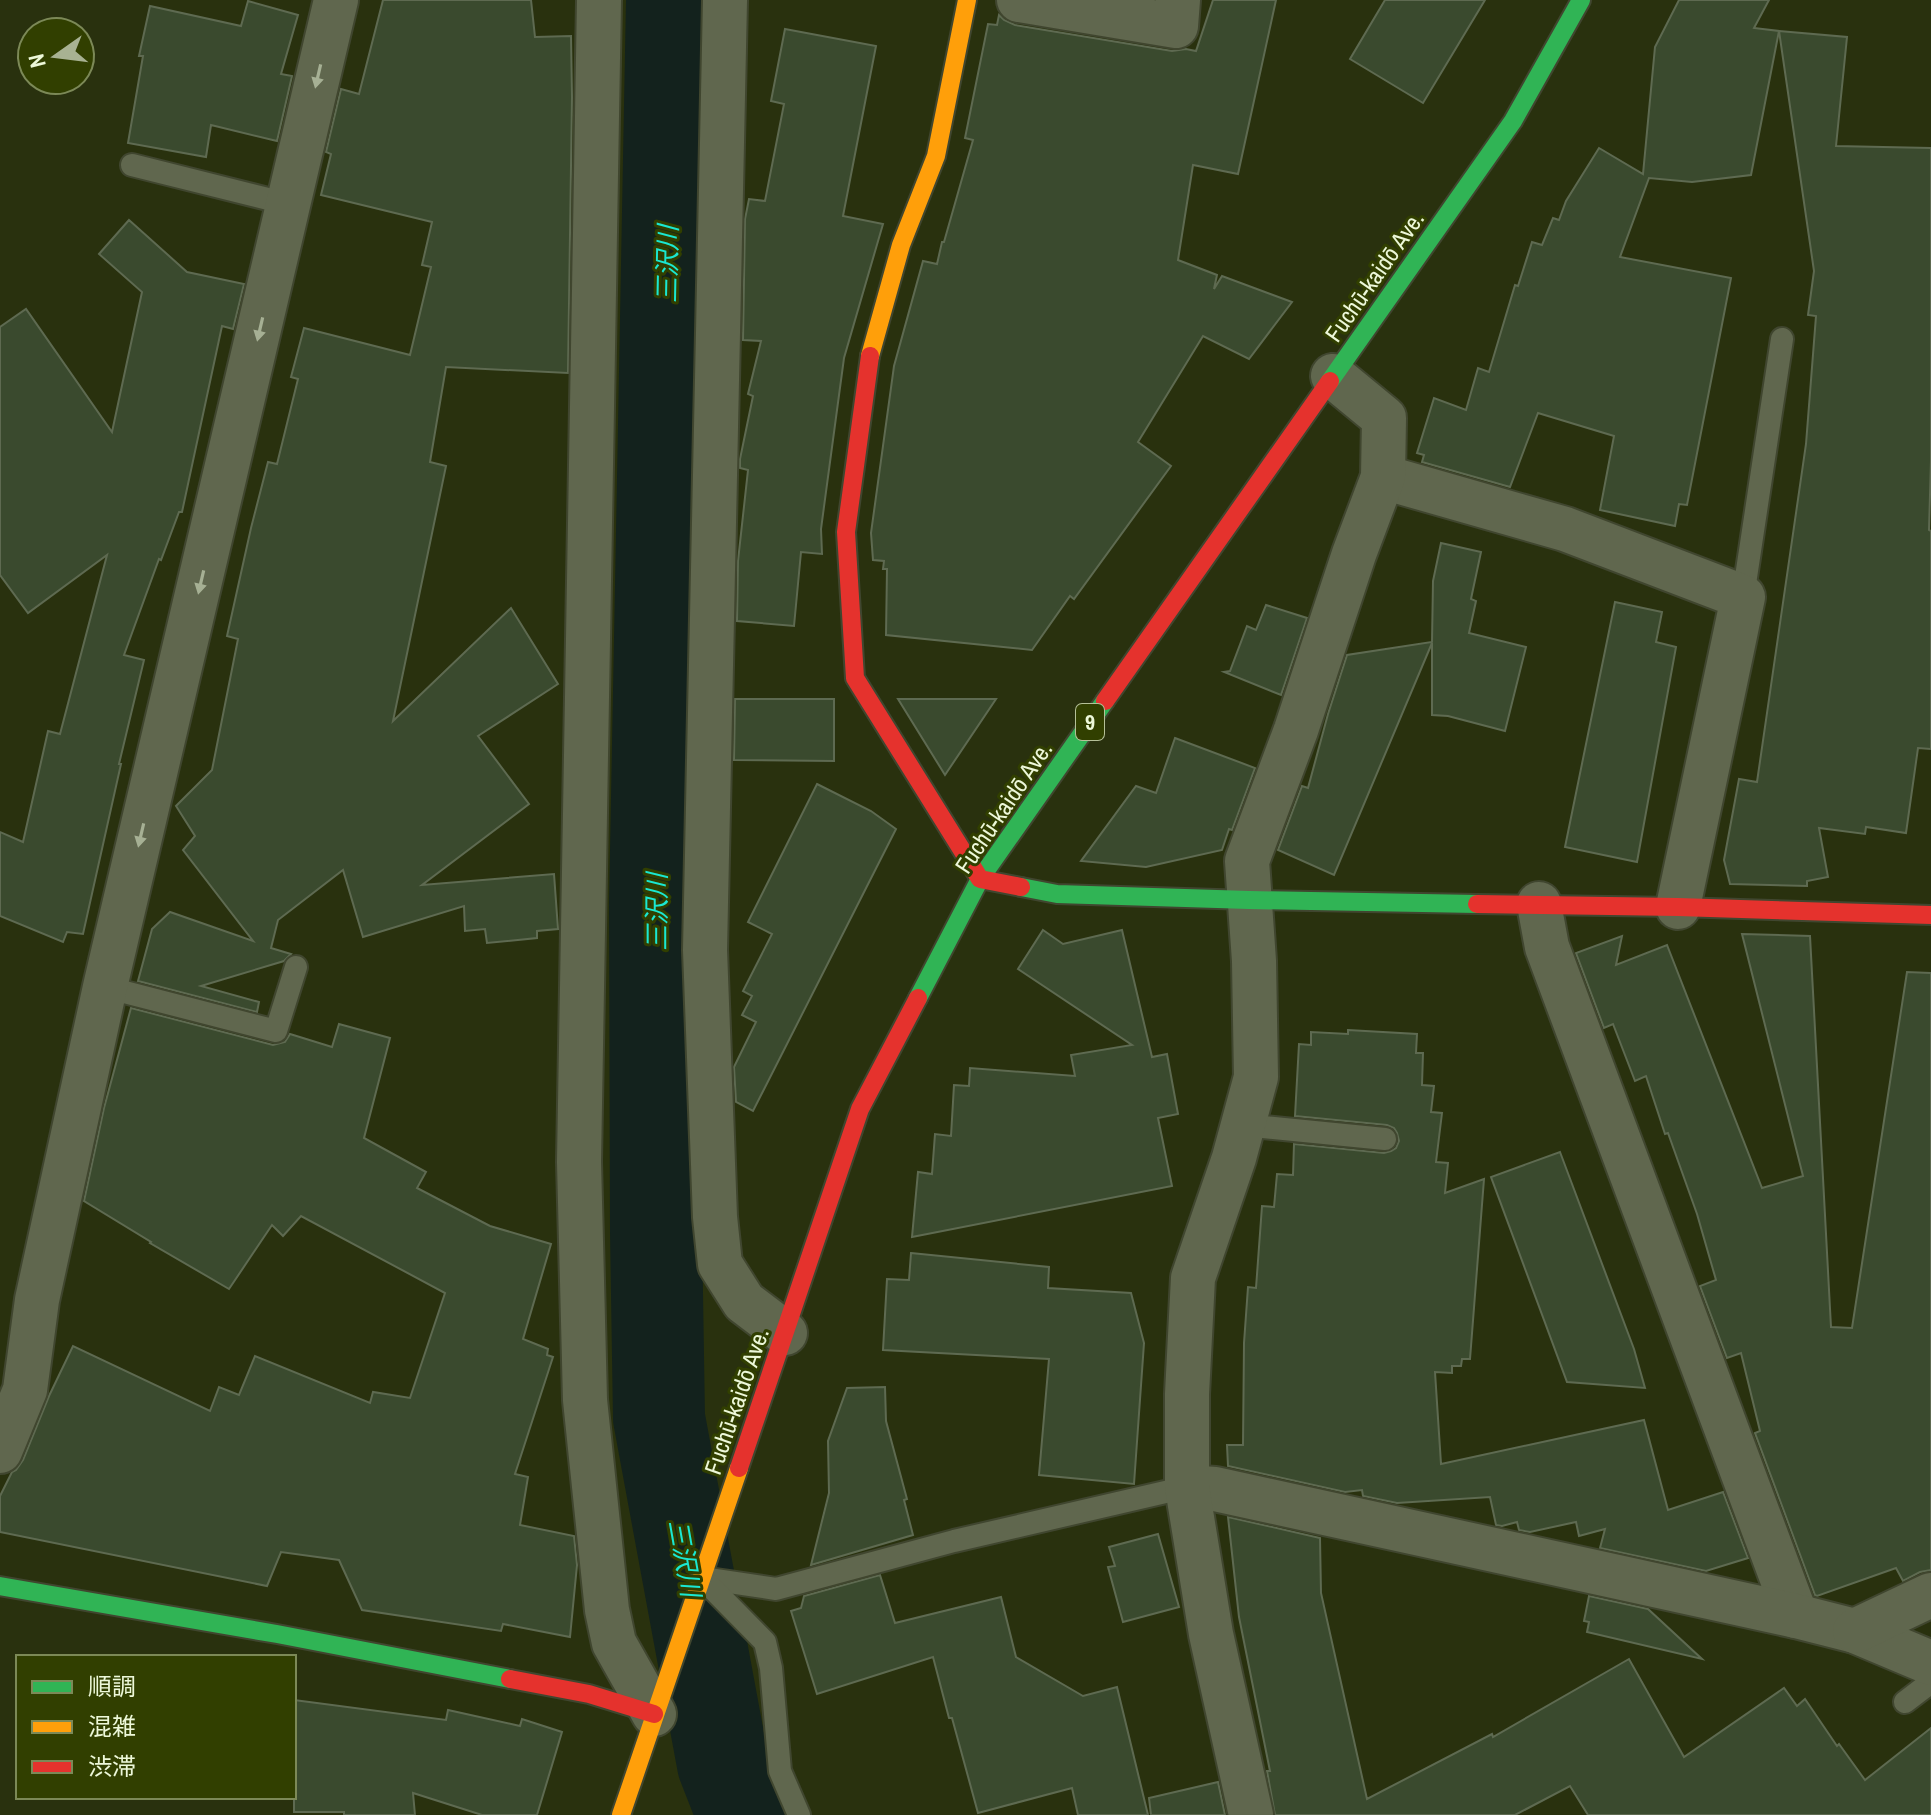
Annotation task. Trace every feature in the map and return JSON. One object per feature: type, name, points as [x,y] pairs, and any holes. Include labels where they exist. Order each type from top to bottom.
[{"type":"street","points":[[0,1451],[25,1390],[37,1300],[105,987],[336,0]]},
{"type":"street","points":[[599,0],[579,1162],[585,1400],[607,1610],[614,1643],[641,1722]]},
{"type":"street","points":[[725,0],[705,950],[715,1217],[720,1264],[744,1302],[785,1333]]},
{"type":"street","points":[[967,0],[936,156],[901,245],[869,361],[846,532],[855,678],[980,879],[1057,894],[1931,915]]},
{"type":"street","points":[[1019,0],[1176,26],[1178,0]]},
{"type":"street","name":"Fuchū-kaidō Ave.","points":[[785,1333],[860,1109],[980,879],[1513,121],[1581,0]]},
{"type":"street","points":[[1251,1815],[1211,1634],[1187,1487],[1187,1394],[1193,1278],[1256,1077],[1254,961],[1247,861],[1296,730],[1383,477],[1384,418],[1333,376]]},
{"type":"street","points":[[1383,477],[1565,529],[1743,597],[1678,907]]},
{"type":"street","points":[[1539,904],[1547,947],[1796,1616]]},
{"type":"street","name":"9","points":[[621,1815],[641,1722],[702,1578],[785,1333]]},
{"type":"street","points":[[1187,1487],[1215,1489],[1796,1616],[1855,1631],[1931,1663]]},
{"type":"street","points":[[0,1586],[277,1634],[589,1694],[641,1722]]},
{"type":"street","points":[[1855,1631],[1931,1595]]},
{"type":"lane","points":[[132,165],[288,204]]},
{"type":"lane","points":[[1743,597],[1782,339]]},
{"type":"lane","points":[[105,987],[276,1031],[296,967]]},
{"type":"lane","points":[[1243,1125],[1385,1139]]},
{"type":"lane","points":[[702,1578],[779,1589],[954,1541],[1187,1487]]},
{"type":"lane","points":[[702,1578],[765,1642],[771,1668],[780,1771],[799,1815]]},
{"type":"lane","points":[[1905,1702],[1931,1682]]},
{"type":"building","points":[[383,0],[531,0],[535,37],[571,36],[568,373],[446,367],[430,462],[446,466],[393,721],[511,608],[558,684],[478,736],[529,804],[422,885],[554,874],[558,929],[537,931],[537,938],[487,943],[485,929],[465,931],[464,906],[363,937],[343,870],[278,920],[271,948],[291,954],[284,961],[201,986],[259,1002],[257,1012],[138,981],[152,929],[170,912],[253,941],[183,850],[195,836],[176,806],[212,770],[238,639],[227,636],[268,462],[277,464],[298,379],[291,377],[304,328],[410,355],[431,267],[422,265],[432,222],[321,195],[331,154],[326,152],[341,89],[359,94]]},
{"type":"building","points":[[1213,0],[1276,0],[1238,174],[1193,165],[1178,260],[1217,275],[1214,289],[1222,276],[1292,302],[1249,359],[1203,336],[1138,442],[1171,466],[1074,599],[1070,596],[1032,650],[886,635],[887,569],[883,569],[884,561],[873,560],[871,533],[894,366],[923,261],[937,264],[973,140],[965,138],[988,24],[997,25],[999,15],[1015,25],[1172,51],[1196,51]]},
{"type":"building","points":[[1385,0],[1485,0],[1423,103],[1350,59]]},
{"type":"building","points":[[1679,0],[1769,0],[1754,28],[1779,31],[1751,175],[1692,182],[1649,178],[1620,257],[1731,278],[1687,505],[1679,504],[1675,526],[1600,510],[1614,436],[1538,413],[1510,487],[1422,462],[1424,455],[1417,453],[1434,398],[1466,410],[1478,368],[1489,372],[1515,285],[1518,286],[1532,242],[1542,245],[1553,218],[1559,220],[1566,201],[1599,148],[1643,174],[1655,47]]},
{"type":"building","points":[[248,1],[298,15],[281,74],[292,76],[277,141],[211,125],[206,157],[128,143],[143,56],[139,56],[150,6],[241,26]]},
{"type":"building","points":[[785,29],[876,46],[843,216],[883,224],[844,358],[821,529],[822,554],[801,552],[794,626],[737,621],[738,561],[748,470],[740,468],[740,459],[753,396],[748,394],[761,341],[743,340],[745,219],[749,199],[765,201],[784,104],[771,101]]},
{"type":"building","points":[[1779,31],[1847,37],[1836,146],[1931,148],[1931,749],[1918,748],[1906,833],[1866,827],[1865,834],[1819,828],[1828,877],[1807,881],[1807,886],[1730,884],[1724,860],[1739,779],[1757,782],[1806,444],[1816,316],[1808,315],[1814,271]]},
{"type":"building","points":[[129,220],[187,272],[244,284],[233,329],[222,326],[182,512],[179,512],[159,559],[124,655],[144,660],[83,934],[67,932],[63,942],[0,916],[0,832],[23,842],[48,731],[60,734],[107,555],[28,613],[0,575],[0,327],[26,309],[112,432],[142,292],[99,254]]},
{"type":"building","points":[[1441,543],[1481,552],[1471,599],[1476,601],[1469,633],[1526,647],[1505,731],[1448,716],[1432,715],[1432,643],[1334,875],[1278,850],[1302,786],[1308,788],[1347,655],[1432,642],[1433,581]]},
{"type":"building","points":[[1615,602],[1662,612],[1656,642],[1676,647],[1637,862],[1565,847]]},
{"type":"building","points":[[1266,605],[1307,618],[1281,695],[1224,672],[1230,671],[1247,626],[1256,630]]},
{"type":"building","points":[[735,699],[834,699],[834,761],[734,760]]},
{"type":"building","points":[[898,699],[996,699],[945,775]]},
{"type":"building","points":[[1175,738],[1255,768],[1222,850],[1146,867],[1081,861],[1136,786],[1156,793]]},
{"type":"building","points":[[817,784],[871,811],[896,829],[753,1111],[736,1102],[734,1067],[756,1022],[742,1015],[752,996],[743,991],[772,934],[748,922]]},
{"type":"building","points":[[1043,930],[1063,944],[1122,930],[1152,1057],[1167,1054],[1178,1114],[1158,1118],[1172,1186],[912,1237],[918,1172],[932,1174],[935,1134],[951,1136],[954,1085],[969,1086],[970,1068],[1075,1076],[1071,1055],[1132,1045],[1018,969]]},
{"type":"building","points":[[1742,934],[1810,936],[1831,1327],[1852,1328],[1907,972],[1931,973],[1931,1570],[1903,1581],[1896,1568],[1815,1595],[1755,1433],[1760,1431],[1741,1353],[1727,1358],[1700,1286],[1716,1280],[1697,1214],[1668,1133],[1665,1134],[1646,1076],[1635,1081],[1613,1024],[1604,1028],[1576,953],[1622,936],[1616,965],[1667,945],[1762,1188],[1803,1176]]},
{"type":"building","points":[[131,1008],[273,1045],[285,1042],[290,1034],[332,1047],[339,1024],[390,1038],[364,1138],[426,1172],[417,1188],[490,1226],[551,1244],[523,1339],[548,1349],[547,1355],[553,1357],[515,1474],[528,1477],[520,1525],[574,1536],[577,1565],[570,1637],[503,1624],[501,1631],[362,1610],[339,1560],[281,1552],[267,1586],[0,1532],[0,1496],[12,1472],[23,1460],[73,1346],[210,1411],[219,1387],[239,1395],[255,1356],[370,1403],[373,1392],[410,1398],[445,1293],[301,1216],[283,1236],[272,1225],[229,1289],[84,1201],[104,1108]]},
{"type":"building","points":[[1348,1030],[1417,1034],[1416,1053],[1423,1053],[1422,1085],[1434,1086],[1431,1112],[1442,1113],[1436,1162],[1448,1163],[1445,1193],[1484,1179],[1470,1359],[1462,1359],[1461,1366],[1452,1366],[1452,1373],[1435,1372],[1441,1464],[1644,1420],[1668,1510],[1723,1492],[1748,1558],[1706,1571],[1600,1548],[1605,1529],[1579,1536],[1576,1522],[1530,1532],[1519,1530],[1517,1522],[1496,1525],[1490,1497],[1397,1503],[1363,1496],[1362,1490],[1345,1492],[1228,1466],[1227,1445],[1243,1445],[1248,1287],[1256,1288],[1262,1206],[1274,1207],[1277,1174],[1293,1175],[1294,1144],[1384,1153],[1396,1148],[1399,1141],[1394,1128],[1387,1125],[1295,1116],[1299,1044],[1311,1045],[1311,1032],[1348,1034]]},
{"type":"building","points":[[1560,1152],[1634,1349],[1645,1388],[1567,1382],[1491,1177]]},
{"type":"building","points":[[911,1253],[1049,1267],[1048,1288],[1131,1293],[1144,1343],[1134,1484],[1039,1475],[1049,1359],[883,1350],[887,1279],[909,1280]]},
{"type":"building","points":[[885,1387],[886,1421],[907,1499],[904,1500],[913,1535],[811,1565],[829,1493],[828,1441],[847,1388]]},
{"type":"building","points":[[1228,1517],[1320,1538],[1321,1593],[1367,1799],[1492,1734],[1493,1737],[1629,1659],[1684,1757],[1784,1688],[1797,1706],[1805,1699],[1865,1780],[1931,1728],[1931,1815],[1588,1815],[1570,1786],[1515,1815],[1275,1815],[1267,1771],[1270,1771],[1239,1617]]},
{"type":"building","points":[[1158,1534],[1179,1607],[1123,1622],[1108,1567],[1115,1566],[1109,1547]]},
{"type":"building","points":[[880,1575],[895,1623],[1001,1597],[1016,1657],[1083,1696],[1117,1687],[1148,1815],[1078,1815],[1072,1788],[978,1813],[933,1657],[817,1694],[791,1611],[801,1608],[804,1596]]},
{"type":"building","points":[[1589,1596],[1648,1609],[1702,1659],[1587,1632],[1589,1622],[1584,1621]]},
{"type":"building","points":[[296,1700],[446,1720],[448,1710],[520,1726],[522,1719],[562,1732],[537,1815],[482,1815],[413,1793],[415,1815],[294,1812]]},
{"type":"building","points":[[1218,1782],[1225,1815],[1151,1815],[1149,1798]]},
{"type":"waterway","name":"三沢川","points":[[672,0],[655,905],[659,1418],[723,1764],[743,1815]]},
{"type":"traffic: fast","points":[[1330,381],[1513,121],[1581,0]]},
{"type":"traffic: fast","points":[[918,998],[980,879],[1105,701]]},
{"type":"traffic: fast","points":[[1021,887],[1057,894],[1477,904]]},
{"type":"traffic: fast","points":[[0,1586],[277,1634],[510,1679]]},
{"type":"traffic: slow","points":[[870,356],[901,245],[936,156],[967,0]]},
{"type":"traffic: slow","points":[[621,1815],[739,1468]]},
{"type":"traffic: jam","points":[[870,356],[846,532],[855,678],[980,879],[1021,887]]},
{"type":"traffic: jam","points":[[1105,701],[1330,381]]},
{"type":"traffic: jam","points":[[1477,904],[1931,915]]},
{"type":"traffic: jam","points":[[739,1468],[860,1109],[918,998]]},
{"type":"traffic: jam","points":[[510,1679],[589,1694],[654,1714]]}]
